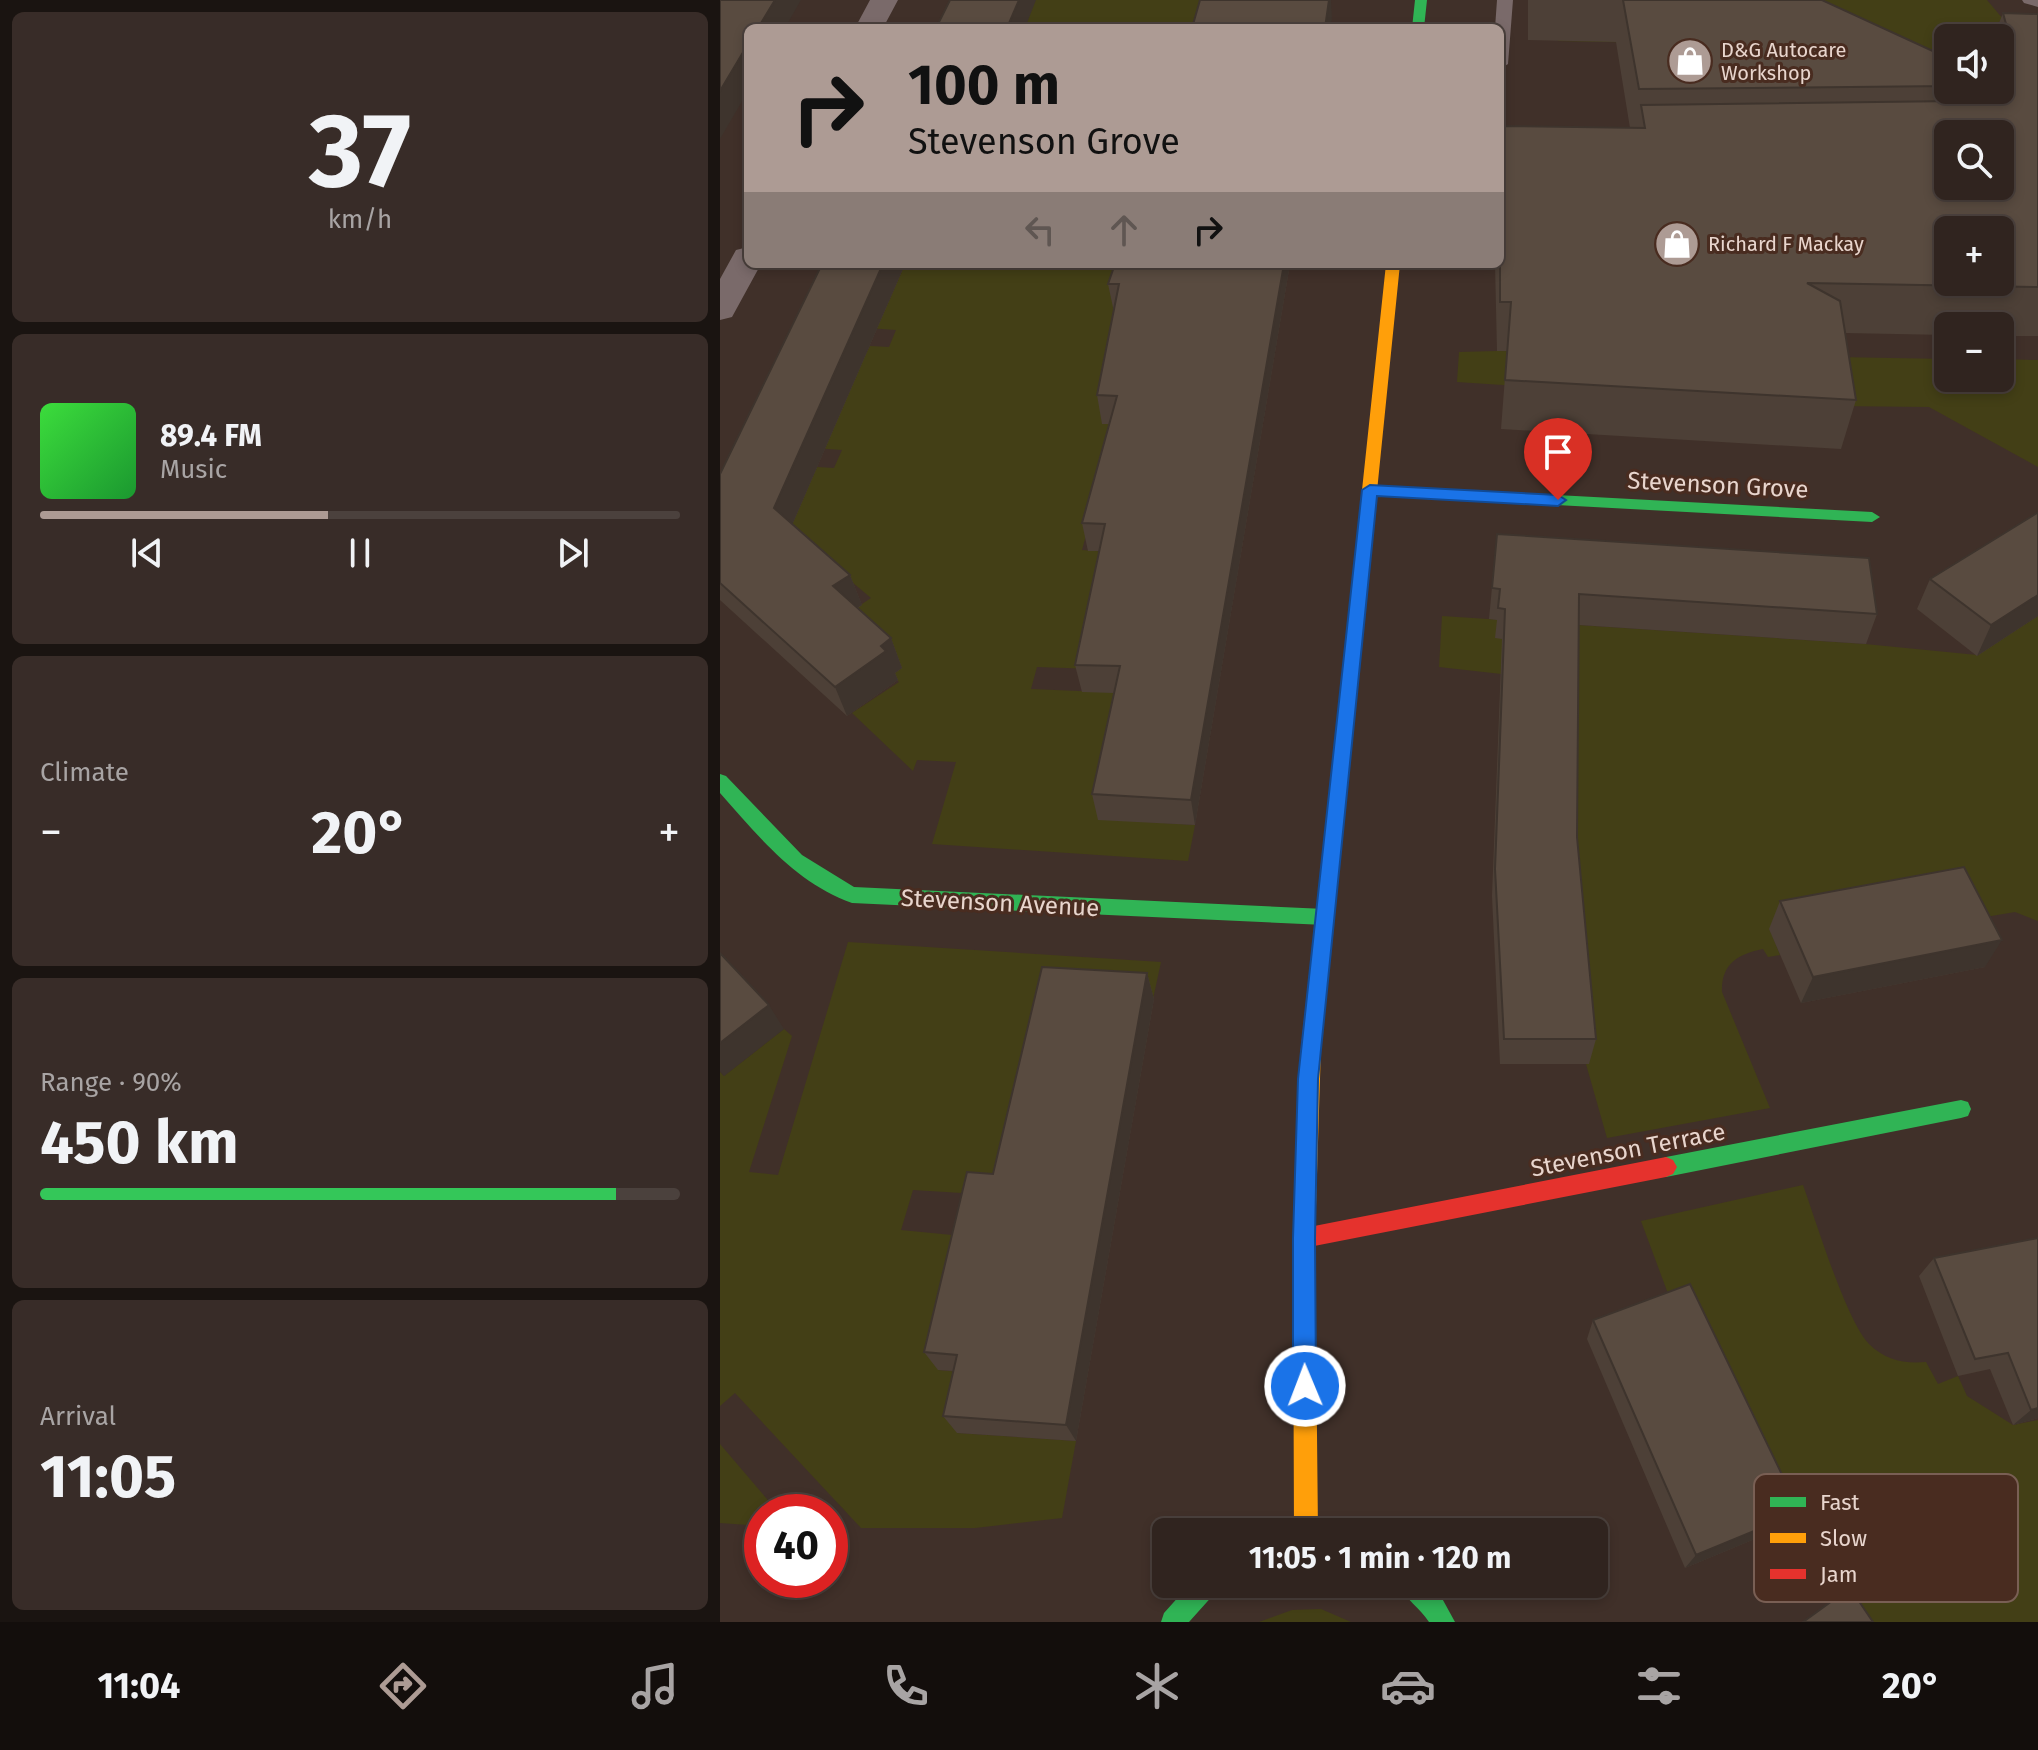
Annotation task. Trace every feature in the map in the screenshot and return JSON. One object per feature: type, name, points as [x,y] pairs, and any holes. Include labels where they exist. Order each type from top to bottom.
[{"type":"street","points":[[871,24],[884,0]]},
{"type":"street","points":[[1418,24],[1421,0]]},
{"type":"street","points":[[720,310],[744,265]]},
{"type":"street","points":[[1306,1518],[1304,1238],[1308,1079],[1393,268]]},
{"type":"street","name":"Stevenson Grove","points":[[1370,490],[1872,517]]},
{"type":"street","name":"Stevenson Avenue","points":[[720,781],[807,874],[826,887],[852,895],[1325,917]]},
{"type":"street","name":"Stevenson Terrace","points":[[1304,1238],[1961,1109]]},
{"type":"street","points":[[1173,1622],[1194,1598]]},
{"type":"street","points":[[1427,1598],[1443,1622]]},
{"type":"lane","points":[[1503,24],[1505,0]]},
{"type":"lane","points":[[2030,0],[2038,2]]},
{"type":"shaded area","points":[[1013,0],[1284,0],[1279,24],[1003,24]]},
{"type":"shaded area","points":[[1660,0],[1987,0],[2003,19],[1996,24],[1934,24],[1934,61],[1891,86],[1807,46],[1557,41]]},
{"type":"shaded area","points":[[903,268],[1172,268],[1178,317],[1153,424],[1088,528],[1082,550],[1122,553],[1124,670],[1037,667],[1031,689],[1126,693],[1098,819],[1195,825],[1188,861],[932,844],[956,762],[917,760],[913,771],[852,713],[899,682],[844,616],[871,598],[852,582],[720,556],[817,467],[834,468],[842,450],[814,448],[870,346],[889,347],[896,330],[867,328],[889,301]]},
{"type":"shaded area","points":[[1459,352],[1934,359],[1934,392],[2014,392],[2014,359],[2038,360],[2038,467],[1929,407],[1835,406],[1457,382]]},
{"type":"shaded area","points":[[1442,616],[1865,644],[1977,655],[2038,616],[2038,921],[2015,912],[1962,921],[1770,929],[1780,955],[1768,957],[1763,949],[1739,957],[1724,974],[1722,992],[1770,1108],[1607,1138],[1586,1064],[1589,1064],[1564,681],[1439,667]]},
{"type":"shaded area","points":[[848,942],[1161,962],[1153,999],[1009,1175],[962,1193],[913,1190],[901,1230],[952,1235],[938,1370],[970,1373],[957,1433],[1076,1441],[1062,1518],[975,1528],[861,1528],[848,1514],[848,1494],[829,1494],[735,1393],[720,1406],[720,1072],[724,1076],[784,1029],[792,1036],[749,1172],[778,1175]]},
{"type":"shaded area","points":[[1803,1185],[1841,1293],[1869,1344],[1895,1360],[1926,1362],[1938,1384],[1958,1376],[1967,1396],[2013,1425],[2038,1420],[2038,1622],[1848,1622],[1835,1602],[2018,1602],[2018,1474],[1759,1474],[1673,1307],[1641,1221]]},
{"type":"shaded area","points":[[720,1444],[763,1494],[744,1494],[744,1525],[720,1523]]},
{"type":"shaded area","points":[[1321,1609],[1351,1622],[1259,1622],[1292,1610]]},
{"type":"building","points":[[720,0],[775,0],[760,24],[744,24],[744,51],[720,91]]},
{"type":"building","points":[[950,0],[1019,0],[1009,24],[938,24]]},
{"type":"building","points":[[1200,0],[1329,0],[1326,24],[1193,24]]},
{"type":"building","points":[[1623,0],[1822,0],[1934,52],[1934,86],[1639,89]]},
{"type":"building","points":[[2003,13],[2038,14],[2038,287],[2014,287],[2014,216],[1934,216],[1934,285],[1807,283],[1840,301],[1856,400],[1505,380],[1511,302],[1500,302],[1500,268],[1504,268],[1504,126],[1645,128],[1641,105],[1934,101],[1934,104],[2014,104],[2014,24],[2006,24]]},
{"type":"building","points":[[820,268],[881,268],[774,508],[850,575],[833,586],[891,638],[881,646],[886,651],[835,687],[720,583],[720,474]]},
{"type":"building","points":[[1114,268],[1283,268],[1191,800],[1092,794],[1120,666],[1075,665],[1105,524],[1082,523],[1117,396],[1097,395],[1119,284],[1108,284]]},
{"type":"building","points":[[2037,513],[2038,595],[1991,625],[1930,579]]},
{"type":"building","points":[[1497,534],[1869,558],[1877,614],[1579,594],[1577,837],[1596,1039],[1504,1039],[1495,869],[1505,609],[1498,608],[1500,589],[1492,588]]},
{"type":"building","points":[[1964,867],[2002,940],[1813,977],[1780,901]]},
{"type":"building","points":[[720,953],[769,1005],[720,1043]]},
{"type":"building","points":[[1042,967],[1147,973],[1066,1425],[943,1416],[957,1355],[924,1352],[967,1172],[993,1174]]},
{"type":"building","points":[[2038,1238],[2038,1408],[2031,1410],[2008,1353],[1975,1359],[1934,1258]]},
{"type":"building","points":[[1690,1284],[1782,1474],[1754,1474],[1754,1531],[1696,1555],[1593,1320]]},
{"type":"building","points":[[1831,1602],[1859,1602],[1873,1622],[1803,1622]]},
{"type":"traffic: fast","points":[[1418,24],[1421,0]]},
{"type":"traffic: fast","points":[[1370,490],[1872,517]]},
{"type":"traffic: fast","points":[[720,781],[764,831],[796,861],[852,895],[1325,917]]},
{"type":"traffic: fast","points":[[1666,1167],[1961,1109]]},
{"type":"traffic: fast","points":[[1173,1622],[1194,1598]]},
{"type":"traffic: fast","points":[[1427,1598],[1443,1622]]},
{"type":"traffic: slow","points":[[1351,669],[1393,268]]},
{"type":"traffic: slow","points":[[1306,1518],[1304,1238],[1311,1047]]},
{"type":"traffic: jam","points":[[1311,1047],[1351,669]]},
{"type":"traffic: jam","points":[[1304,1238],[1666,1167]]},
{"type":"place","name":"D&G Autocare Workshop","points":[[1690,61]]},
{"type":"place","name":"Richard F Mackay","points":[[1677,244]]},
{"type":"route","points":[[1305,1386],[1304,1238],[1308,1079],[1370,490],[1558,500]]}]
